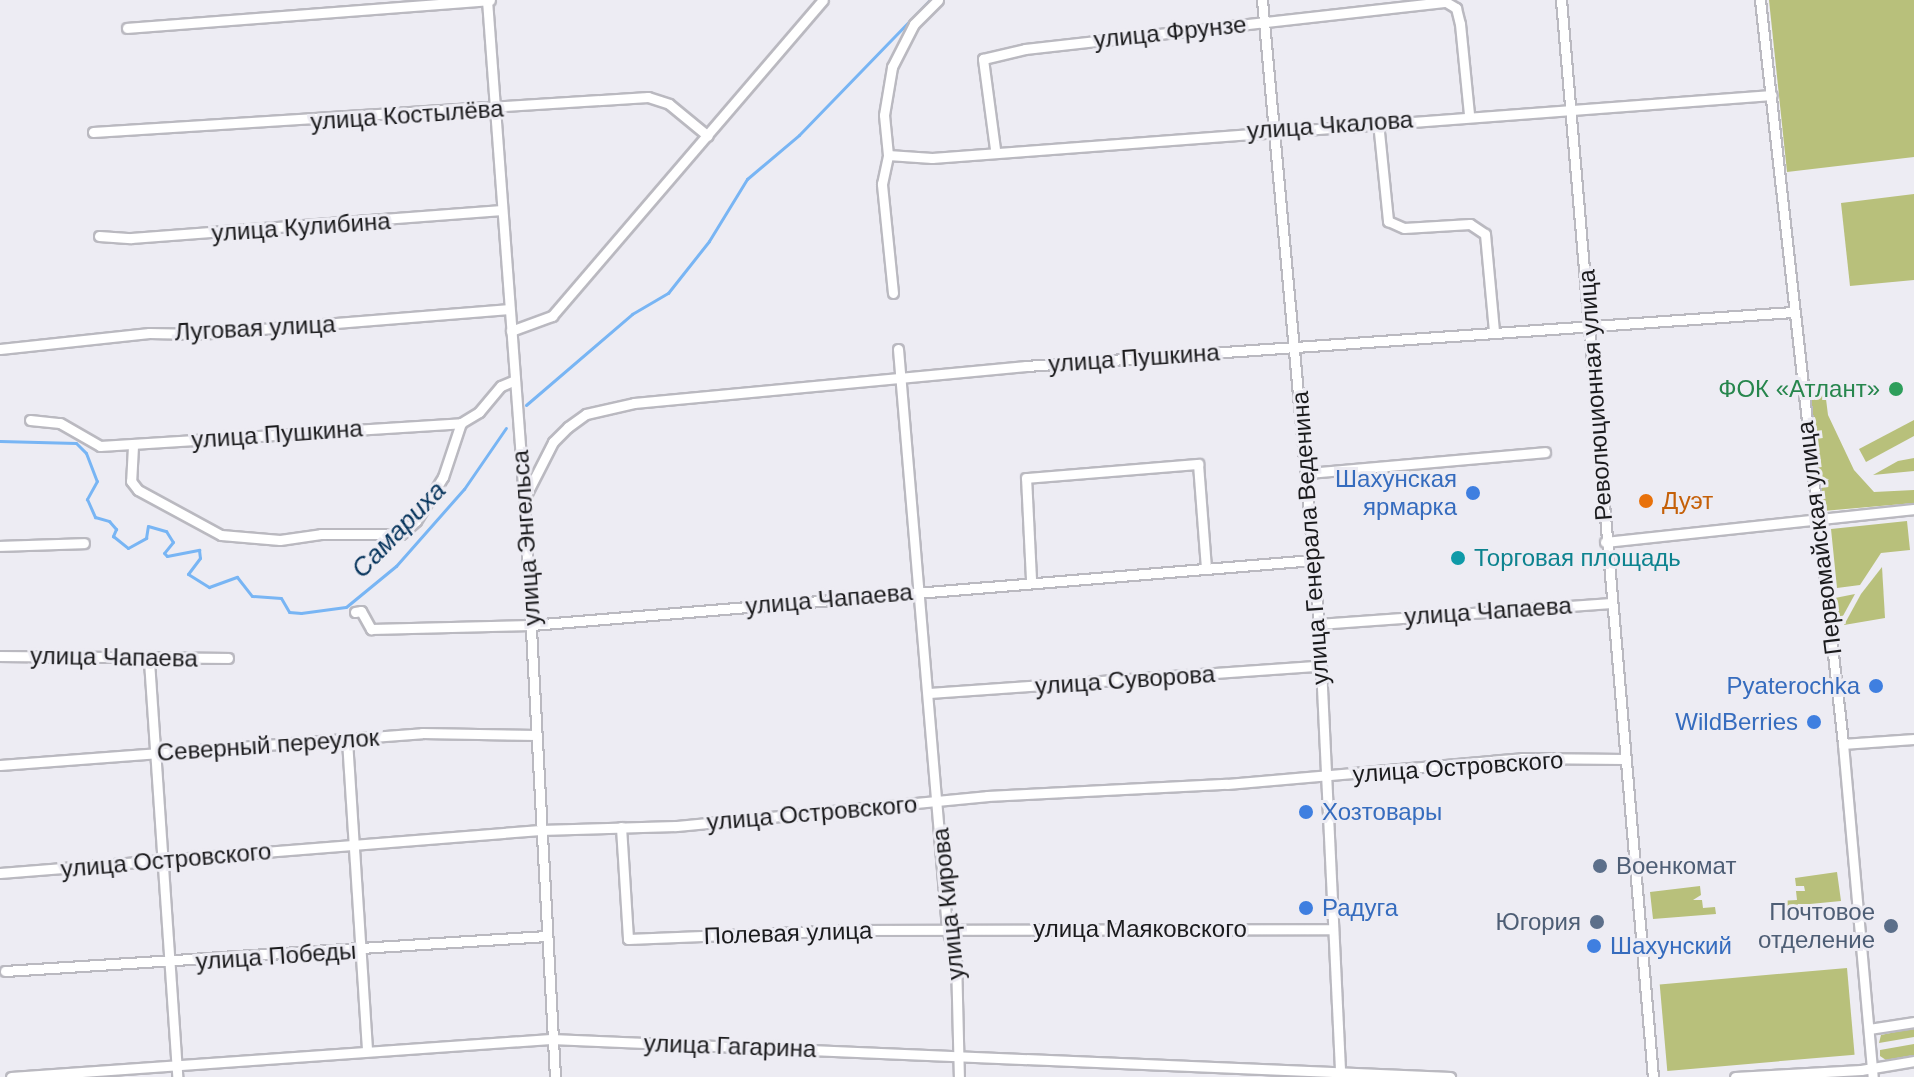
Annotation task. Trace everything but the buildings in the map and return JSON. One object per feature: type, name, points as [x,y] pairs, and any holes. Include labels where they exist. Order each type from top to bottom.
[{"type":"street","points":[[127,28],[489,0]]},
{"type":"street","name":"улица Энгельса","points":[[489,0],[524,499],[555,1077]]},
{"type":"street","points":[[511,331],[552,316],[823,0]]},
{"type":"street","points":[[893,293],[882,184],[888,155],[884,115],[892,67],[914,24],[938,0]]},
{"type":"street","name":"улица Генерала Веденина","points":[[1262,0],[1319,624],[1340,1075]]},
{"type":"street","name":"Революционная улица","points":[[1561,0],[1592,324],[1605,542],[1653,1077]]},
{"type":"street","name":"Первомайская улица","points":[[1760,0],[1792,312],[1843,744],[1873,1073]]},
{"type":"street","name":"улица Фрунзе","points":[[995,149],[983,59],[1025,49],[1264,21],[1452,4],[1460,24],[1469,114]]},
{"type":"street","name":"улица Чкалова","points":[[888,155],[932,158],[995,149],[1275,132],[1469,114],[1572,112],[1772,95]]},
{"type":"street","name":"улица Костылёва","points":[[93,132],[495,110],[648,97],[669,104],[708,136]]},
{"type":"street","points":[[1378,122],[1388,221],[1404,228],[1470,224],[1485,234],[1494,331]]},
{"type":"street","name":"улица Кулибина","points":[[99,236],[131,238],[502,210]]},
{"type":"street","name":"Луговая улица","points":[[0,349],[149,333],[199,334],[509,309]]},
{"type":"street","name":"улица Пушкина","points":[[524,499],[553,442],[586,414],[649,402],[901,377],[1294,346],[1792,312]]},
{"type":"street","name":"улица Кирова","points":[[898,349],[930,693],[947,929],[956,958],[961,1056],[959,1077]]},
{"type":"street","points":[[133,446],[131,481],[138,490],[221,535],[280,540],[321,534],[401,534],[416,521],[443,477],[461,423],[479,412],[501,386],[515,380]]},
{"type":"street","name":"улица Пушкина","points":[[30,420],[60,423],[100,446],[461,423]]},
{"type":"street","points":[[1307,473],[1545,452]]},
{"type":"street","points":[[1031,579],[1026,478],[1198,464],[1206,567]]},
{"type":"street","points":[[1605,542],[1914,509]]},
{"type":"street","points":[[0,546],[84,543]]},
{"type":"street","name":"улица Чапаева","points":[[355,612],[361,611],[371,629],[531,625],[1031,579],[1314,560]]},
{"type":"street","name":"улица Чапаева","points":[[1319,624],[1610,603]]},
{"type":"street","name":"улица Чапаева","points":[[0,656],[78,655],[149,661],[228,658]]},
{"type":"street","points":[[149,661],[177,1077]]},
{"type":"street","name":"улица Суворова","points":[[930,693],[1321,666]]},
{"type":"street","name":"Северный переулок","points":[[0,765],[422,733],[536,735]]},
{"type":"street","points":[[1843,744],[1914,739]]},
{"type":"street","points":[[347,740],[367,1049]]},
{"type":"street","name":"улица Островского","points":[[0,873],[540,830],[621,827],[938,801],[1327,776],[1522,758],[1624,759]]},
{"type":"street","name":"Полевая улица","points":[[621,827],[628,939],[947,929]]},
{"type":"street","name":"улица Маяковского","points":[[947,929],[1333,929]]},
{"type":"street","name":"улица Победы","points":[[5,971],[169,963],[546,936]]},
{"type":"street","points":[[1869,1029],[1914,1022]]},
{"type":"street","name":"улица Гагарина","points":[[11,1077],[367,1049],[551,1039],[1340,1075],[1450,1077]]},
{"type":"street","points":[[1735,1077],[1873,1073],[1914,1061]]},
{"type":"green space","points":[[1769,0],[1914,0],[1914,157],[1787,172]]},
{"type":"green space","points":[[1914,194],[1914,280],[1850,286],[1841,203]]},
{"type":"green space","points":[[1825,391],[1828,415],[1854,470],[1874,492],[1914,490],[1914,503],[1823,511],[1810,393]]},
{"type":"green space","points":[[1914,420],[1914,436],[1866,462],[1859,449]]},
{"type":"green space","points":[[1914,458],[1914,471],[1873,475],[1898,461]]},
{"type":"green space","points":[[1907,521],[1910,550],[1881,553],[1860,585],[1837,588],[1831,529]]},
{"type":"green space","points":[[1882,567],[1885,618],[1844,625],[1861,594]]},
{"type":"green space","points":[[1855,594],[1838,625],[1835,598]]},
{"type":"green space","points":[[1837,872],[1841,901],[1779,907],[1779,901],[1797,900],[1796,891],[1805,891],[1804,886],[1796,886],[1795,878]]},
{"type":"green space","points":[[1700,886],[1701,895],[1693,900],[1702,900],[1703,908],[1715,907],[1716,914],[1653,919],[1650,892]]},
{"type":"green space","points":[[1847,968],[1855,1055],[1667,1071],[1660,984]]},
{"type":"green space","points":[[1914,1028],[1914,1037],[1879,1043],[1881,1035]]},
{"type":"green space","points":[[1914,1044],[1914,1055],[1886,1060],[1880,1056],[1880,1050]]},
{"type":"waterway","name":"Самариха","points":[[526,405],[632,314],[668,293],[709,241],[747,179],[799,135],[930,0]]},
{"type":"waterway","name":"Самариха","points":[[0,441],[76,443],[86,453],[97,481],[87,499],[95,517],[109,521],[116,529],[113,536],[128,548],[146,538],[148,526],[166,531],[173,542],[164,553],[167,556],[199,550],[200,558],[188,574],[209,587],[237,577],[252,596],[281,598],[289,612],[301,613],[346,607],[396,566],[464,489],[506,428]]},
{"type":"place","name":"ФОК «Атлант»","points":[[1896,389]]},
{"type":"place","name":"Шахунская ярмарка","points":[[1473,493]]},
{"type":"place","name":"Дуэт","points":[[1646,501]]},
{"type":"place","name":"Торговая площадь","points":[[1458,558]]},
{"type":"place","name":"Pyaterochka","points":[[1876,686]]},
{"type":"place","name":"WildBerries","points":[[1814,722]]},
{"type":"place","name":"Хозтовары","points":[[1306,812]]},
{"type":"place","name":"Военкомат","points":[[1600,866]]},
{"type":"place","name":"Радуга","points":[[1306,908]]},
{"type":"place","name":"Югория","points":[[1597,922]]},
{"type":"place","name":"Почтовое отделение","points":[[1891,926]]},
{"type":"place","name":"Шахунский","points":[[1594,946]]}]
